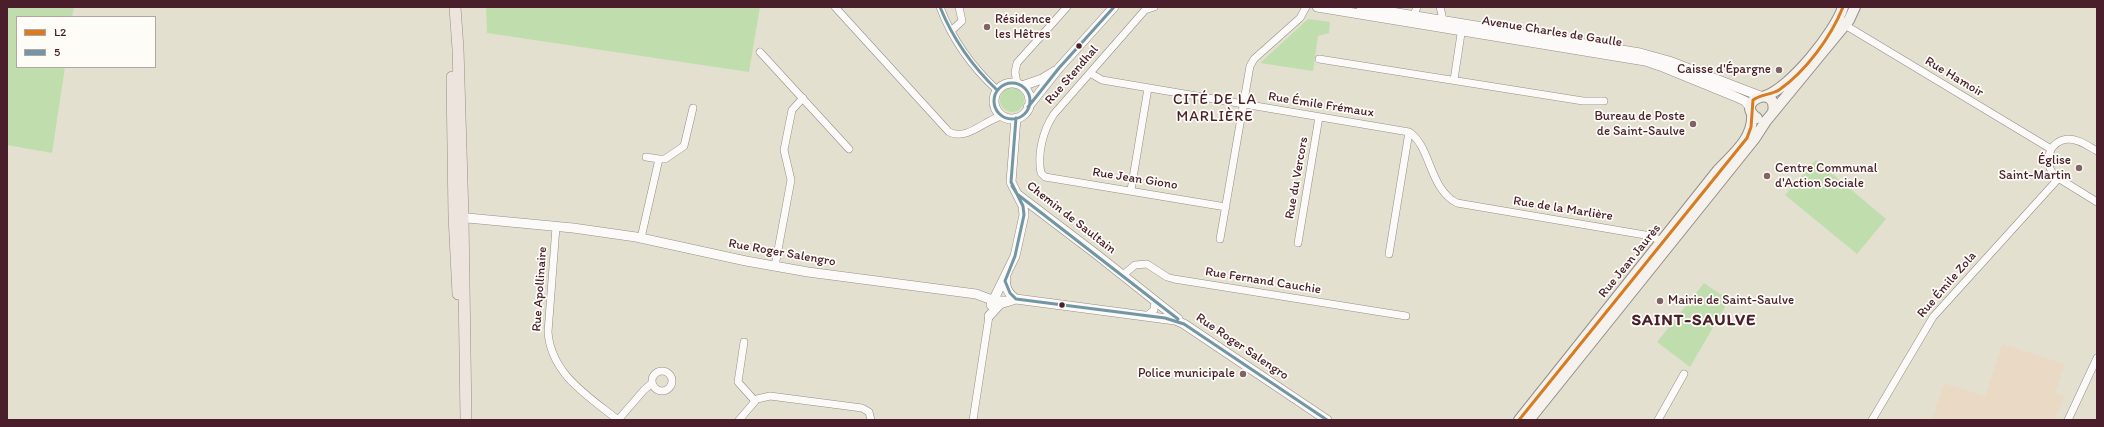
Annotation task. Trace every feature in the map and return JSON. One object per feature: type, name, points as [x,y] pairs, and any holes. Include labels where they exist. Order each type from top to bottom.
[{"type":"main road","points":[[1762,96],[1772,101],[1772,114],[1760,119],[1751,110],[1754,100],[1762,96],[1776,92],[1793,78],[1836,24],[1844,7]]},
{"type":"main road","name":"Rue Jean Jaurès","points":[[1519,420],[1845,25],[1855,7]]},
{"type":"main road","points":[[455,8],[458,44],[458,217],[465,364],[466,420]]},
{"type":"main road","name":"Rue Jean Jaurès","points":[[1529,420],[1747,138],[1752,126],[1751,110]]},
{"type":"street","points":[[940,7],[951,31],[975,67],[997,90]]},
{"type":"street","points":[[951,31],[962,21],[959,7]]},
{"type":"street","points":[[1028,107],[1029,96],[1020,84],[1015,72],[1017,63],[1067,7]]},
{"type":"street","points":[[839,8],[949,132],[955,134],[966,133],[1002,116],[1016,118],[1025,113],[1028,107],[1059,68],[1114,7]]},
{"type":"street","name":"Rue Stendhal","points":[[1041,175],[1042,143],[1046,128],[1058,110],[1145,10],[1154,7]]},
{"type":"street","points":[[1220,239],[1243,104],[1252,61],[1298,20],[1306,7]]},
{"type":"street","name":"Avenue Charles de Gaulle","points":[[1317,7],[1414,15]]},
{"type":"street","name":"Avenue Charles de Gaulle","points":[[1361,7],[1414,15],[1442,24],[1615,48],[1646,54],[1669,61],[1762,96]]},
{"type":"street","points":[[1440,7],[1442,24]]},
{"type":"street","name":"Rue Hamoir","points":[[1845,25],[2051,149]]},
{"type":"street","points":[[1454,80],[1462,27]]},
{"type":"street","name":"Avenue Charles de Gaulle","points":[[1462,27],[1645,61],[1664,67],[1745,101],[1751,110]]},
{"type":"street","points":[[760,52],[849,149]]},
{"type":"street","points":[[1318,59],[1583,101],[1604,101]]},
{"type":"street","points":[[1002,116],[994,105],[994,96],[997,90],[1006,83],[1020,84],[1042,80],[1059,68]]},
{"type":"street","name":"Rue Émile Frémaux","points":[[1090,73],[1102,80],[1409,132]]},
{"type":"street","points":[[1131,190],[1148,88]]},
{"type":"street","points":[[775,266],[791,180],[784,150],[792,110],[803,98]]},
{"type":"street","points":[[646,157],[659,159],[667,157],[685,144],[693,108]]},
{"type":"street","name":"Rue du Vercors","points":[[1298,243],[1319,117]]},
{"type":"street","name":"Chemin de Saultain","points":[[1016,118],[1011,177],[1012,185],[1017,194],[1184,324]]},
{"type":"street","points":[[1389,254],[1409,132]]},
{"type":"street","name":"Rue de la Marlière","points":[[1409,132],[1418,142],[1441,188],[1453,201],[1463,205],[1651,236],[1665,244]]},
{"type":"street","points":[[2097,151],[2078,141],[2068,139],[2060,142],[2051,149],[2048,156],[2050,167],[2058,179],[2097,202]]},
{"type":"street","points":[[641,238],[659,159]]},
{"type":"street","name":"Rue Jean Giono","points":[[1041,175],[1226,206]]},
{"type":"street","name":"Rue Émile Zola","points":[[1872,420],[1933,317],[2058,179]]},
{"type":"street","points":[[975,420],[989,316],[993,300],[1015,256],[1024,215],[1023,206],[1017,194]]},
{"type":"street","points":[[1024,215],[1032,210],[1038,211]]},
{"type":"street","name":"Rue Roger Salengro","points":[[458,217],[556,227],[641,238],[775,266],[830,275],[976,294],[993,300],[1007,301],[1016,299],[1168,318],[1184,324],[1327,420]]},
{"type":"street","name":"Rue Apollinaire","points":[[556,227],[548,332],[550,348],[564,375],[618,420]]},
{"type":"street","name":"Rue Fernand Cauchie","points":[[1122,275],[1135,265],[1147,264],[1167,277],[1174,279],[1406,316]]},
{"type":"street","points":[[1006,275],[1006,287],[1011,295],[1016,299]]},
{"type":"street","points":[[989,316],[996,308],[1007,301]]},
{"type":"street","points":[[1148,315],[1154,310],[1155,302]]},
{"type":"street","points":[[744,342],[738,382],[741,388],[755,401]]},
{"type":"street","points":[[2068,420],[2097,358]]},
{"type":"street","points":[[1658,420],[1684,374]]},
{"type":"street","points":[[618,420],[652,383]]},
{"type":"street","points":[[739,420],[755,401],[762,397],[770,396],[862,408],[869,412],[871,420]]},
{"type":"shaded area","points":[[2002,344],[2065,364],[2055,393],[2064,396],[2055,420],[1932,420],[1944,383],[1985,396]]},
{"type":"green space","points":[[7,7],[74,7],[72,16],[16,16],[16,68],[65,68],[52,153],[7,145]]},
{"type":"green space","points":[[486,7],[760,7],[749,72],[487,33]]},
{"type":"green space","points":[[1308,19],[1330,22],[1329,33],[1318,36],[1313,71],[1260,63]]},
{"type":"green space","points":[[1012,88],[1017,89],[1023,95],[1023,105],[1017,111],[1012,112],[1007,111],[1001,105],[1000,100],[1001,95],[1007,89]]},
{"type":"green space","points":[[1816,160],[1886,219],[1857,254],[1785,195]]},
{"type":"green space","points":[[1704,283],[1729,300],[1690,367],[1657,342]]},
{"type":"transit line","name":"5","points":[[940,7],[945,19],[964,52],[971,62],[997,90]]},
{"type":"transit line","name":"5","points":[[1028,107],[1059,68],[1114,7]]},
{"type":"transit line","name":"L2","points":[[1519,420],[1747,138],[1751,127],[1753,100],[1779,90],[1799,73],[1817,53],[1832,30],[1843,7]]},
{"type":"transit line","name":"5","points":[[1016,83],[1025,88],[1029,94],[1030,101],[1029,108],[1025,114],[1016,119],[1008,119],[999,114],[995,108],[994,97],[999,88],[1005,84],[1016,83]]},
{"type":"transit line","name":"5","points":[[1016,118],[1011,182],[1023,206],[1024,215],[1015,256],[1005,281],[1010,293],[1016,299],[1165,318],[1184,324],[1327,420]]},
{"type":"transit line","name":"5","points":[[1012,186],[1017,194],[1178,319]]},
{"type":"place","name":"Résidence les Hêtres","points":[[987,27]]},
{"type":"place","name":"Caisse d'Épargne","points":[[1779,70]]},
{"type":"place","name":"Bureau de Poste de Saint-Saulve","points":[[1693,124]]},
{"type":"place","name":"Église Saint-Martin","points":[[2079,168]]},
{"type":"place","name":"Centre Communal d'Action Sociale","points":[[1767,176]]},
{"type":"place","name":"Mairie de Saint-Saulve","points":[[1660,301]]},
{"type":"place","name":"Police municipale","points":[[1243,374]]},
{"type":"district","name":"CITÉ DE LA MARLIÈRE","points":[[1215,108]]},
{"type":"district","name":"SAINT-SAULVE","points":[[1694,321]]}]
